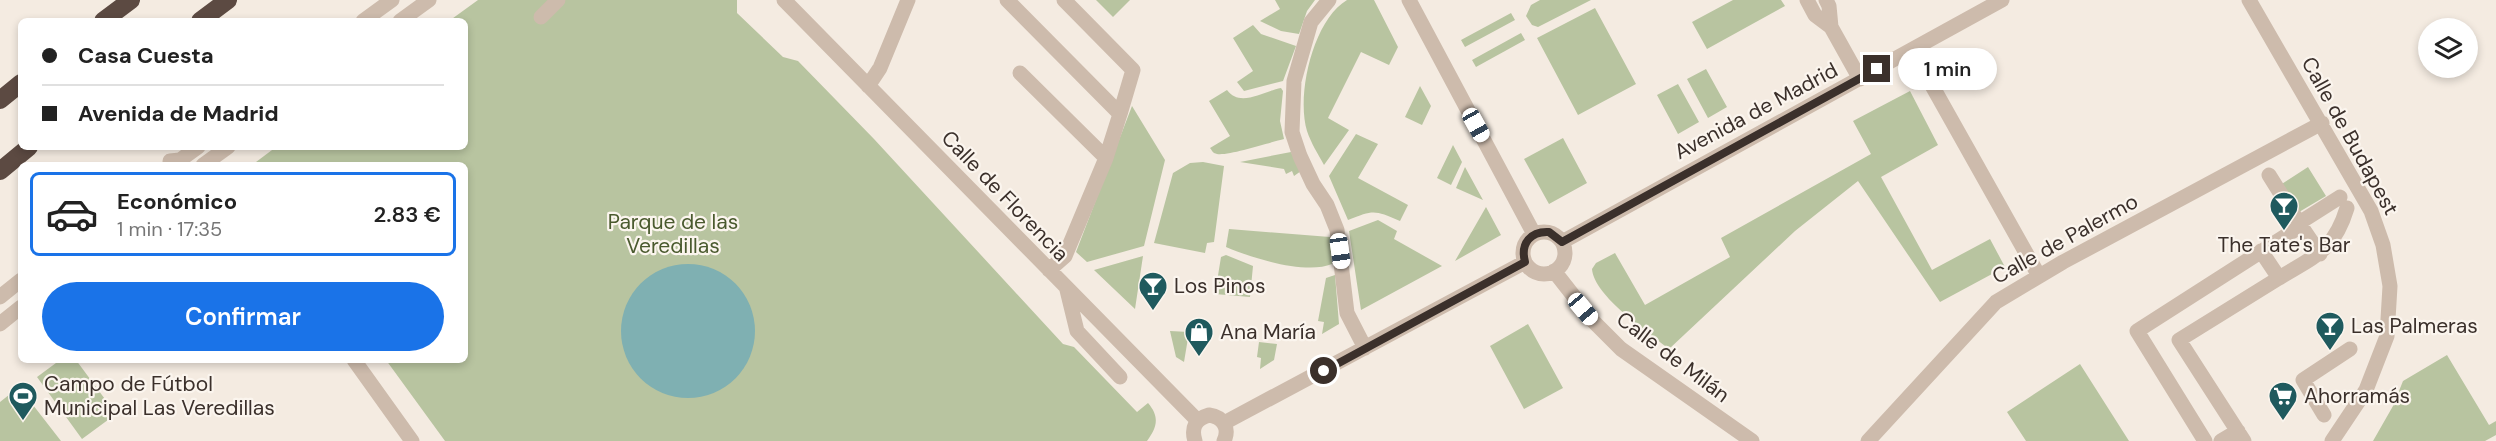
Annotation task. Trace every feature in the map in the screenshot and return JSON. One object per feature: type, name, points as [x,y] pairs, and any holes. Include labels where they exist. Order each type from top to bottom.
[{"type":"highway","points":[[107,18],[131,0]]},
{"type":"highway","points":[[204,18],[228,0]]},
{"type":"highway","points":[[0,100],[18,85]]},
{"type":"highway","points":[[0,171],[25,150]]},
{"type":"street","points":[[367,18],[392,0]]},
{"type":"street","points":[[404,18],[429,0]]},
{"type":"street","points":[[541,17],[558,0]]},
{"type":"street","name":"Calle de Florencia","points":[[784,0],[1197,420]]},
{"type":"street","points":[[868,86],[880,68],[908,0]]},
{"type":"street","points":[[1007,0],[1120,114]]},
{"type":"street","points":[[1049,270],[1065,256],[1106,158],[1133,70],[1064,0]]},
{"type":"street","points":[[1329,0],[1311,22],[1294,81],[1292,132],[1300,156],[1313,184],[1327,205],[1337,230],[1347,313],[1365,348]]},
{"type":"street","points":[[1409,0],[1534,234]]},
{"type":"street","points":[[1807,0],[1815,15],[1831,27]]},
{"type":"street","points":[[1826,0],[1829,6],[1831,27],[1860,79]]},
{"type":"street","name":"Avenida de Madrid","points":[[1562,242],[2002,0]]},
{"type":"street","name":"Calle de Budapest","points":[[2249,0],[2371,211],[2383,244],[2390,286],[2387,336],[2366,390],[2337,438]]},
{"type":"street","points":[[1912,50],[2039,276]]},
{"type":"street","points":[[1020,73],[1106,158]]},
{"type":"street","name":"Calle de Palermo","points":[[1868,441],[1996,302],[2039,276],[2322,123]]},
{"type":"street","points":[[168,162],[186,150]]},
{"type":"street","points":[[171,162],[180,160],[195,150]]},
{"type":"street","points":[[210,162],[224,150]]},
{"type":"street","points":[[2269,175],[2320,254]]},
{"type":"street","points":[[2205,441],[2137,331],[2300,224],[2344,202],[2338,232],[2330,245],[2320,254],[2180,340],[2241,436],[2222,441]]},
{"type":"street","points":[[1549,232],[1562,242],[1564,258],[1554,271],[1538,273],[1530,269],[1525,262],[1524,246],[1534,234],[1549,232]]},
{"type":"street","points":[[2261,251],[2279,278]]},
{"type":"street","points":[[1224,423],[1525,262]]},
{"type":"street","name":"Calle de Milán","points":[[1554,271],[1594,322],[1621,349],[1752,441]]},
{"type":"street","points":[[0,297],[18,282]]},
{"type":"street","points":[[1067,290],[1077,331],[1120,377]]},
{"type":"street","points":[[0,324],[18,309]]},
{"type":"street","points":[[2324,415],[2303,380],[2350,349]]},
{"type":"street","points":[[356,363],[412,441]]},
{"type":"street","points":[[1195,441],[1193,434],[1197,420],[1215,416],[1224,423],[1227,430],[1224,441]]},
{"type":"green space","name":"Parque de las Veredillas","points":[[478,0],[737,0],[737,13],[783,57],[798,61],[874,139],[1063,344],[1074,347],[1137,412],[1148,403],[1156,417],[1156,422],[1147,441],[445,441],[388,363],[468,363],[468,162],[256,162],[272,150],[468,150],[468,18],[453,18]]},
{"type":"green space","points":[[1096,0],[1130,0],[1113,17]]},
{"type":"green space","points":[[1275,0],[1315,0],[1307,11],[1299,34],[1281,31],[1260,21],[1280,9]]},
{"type":"green space","points":[[1347,0],[1374,0],[1398,47],[1389,65],[1361,52],[1328,118],[1349,130],[1324,165],[1307,131],[1304,116],[1306,79],[1310,60],[1325,24],[1335,10]]},
{"type":"green space","points":[[1540,0],[1591,0],[1538,27],[1532,25],[1526,16],[1531,5]]},
{"type":"green space","points":[[1733,0],[1781,0],[1785,6],[1707,49],[1692,22]]},
{"type":"green space","points":[[1595,8],[1636,84],[1578,115],[1537,38]]},
{"type":"green space","points":[[1511,13],[1515,20],[1465,47],[1461,40]]},
{"type":"green space","points":[[1253,25],[1261,34],[1296,46],[1283,81],[1244,91],[1237,82],[1253,71],[1233,38]]},
{"type":"green space","points":[[1521,33],[1525,40],[1476,67],[1472,60]]},
{"type":"green space","points":[[1706,69],[1727,107],[1708,118],[1687,79]]},
{"type":"green space","points":[[1678,84],[1699,122],[1678,134],[1657,95]]},
{"type":"green space","points":[[1420,86],[1431,106],[1422,125],[1405,117]]},
{"type":"green space","points":[[1281,88],[1283,91],[1280,121],[1284,139],[1231,153],[1213,152],[1210,148],[1230,136],[1209,101],[1227,90],[1232,95],[1245,98]]},
{"type":"green space","points":[[1910,91],[1938,145],[1881,177],[1932,270],[1990,239],[2005,267],[1940,302],[1858,181],[1795,231],[1669,349],[1623,313],[1595,279],[1592,269],[1596,263],[1615,253],[1645,305],[1730,257],[1721,238],[1871,154],[1853,121]]},
{"type":"green space","points":[[1132,106],[1165,160],[1144,246],[1087,262],[1076,252]]},
{"type":"green space","points":[[1356,134],[1378,144],[1358,178],[1408,205],[1400,221],[1374,213],[1363,214],[1348,220],[1329,176]]},
{"type":"green space","points":[[1563,138],[1587,183],[1549,204],[1524,159]]},
{"type":"green space","points":[[1453,145],[1462,162],[1451,185],[1437,178]]},
{"type":"green space","points":[[1291,152],[1301,171],[1294,176],[1292,171],[1286,174],[1284,169],[1240,162]]},
{"type":"green space","points":[[1203,162],[1224,166],[1214,242],[1207,243],[1205,253],[1154,243],[1173,173],[1190,163]]},
{"type":"green space","points":[[1465,167],[1483,200],[1456,188]]},
{"type":"green space","points":[[2308,167],[2326,196],[2294,215],[2277,187]]},
{"type":"green space","points":[[1486,207],[1501,235],[1455,261]]},
{"type":"green space","points":[[1378,220],[1397,231],[1394,239],[1442,266],[1361,310],[1349,231]]},
{"type":"green space","points":[[1229,229],[1330,237],[1332,264],[1308,268],[1279,264],[1250,256],[1226,247]]},
{"type":"green space","points":[[1226,255],[1253,266],[1250,297],[1215,294],[1221,257]]},
{"type":"green space","points":[[1143,256],[1135,309],[1094,270]]},
{"type":"green space","points":[[1335,275],[1339,324],[1322,334],[1324,322],[1318,321],[1326,278]]},
{"type":"green space","points":[[1528,324],[1563,388],[1524,409],[1490,346]]},
{"type":"green space","points":[[1170,331],[1189,332],[1184,362],[1176,357]]},
{"type":"green space","points":[[1259,342],[1277,344],[1274,360],[1260,369],[1261,358],[1257,357]]},
{"type":"green space","points":[[2447,355],[2489,425],[2496,421],[2496,435],[2485,441],[2373,441],[2393,406],[2403,381]]},
{"type":"green space","points":[[56,363],[78,363],[116,414],[82,439],[37,377]]},
{"type":"green space","points":[[2080,364],[2129,441],[2026,441],[2007,412]]},
{"type":"green space","name":"Campo de Fútbol Municipal Las Veredillas","points":[[19,387],[61,441],[0,441],[0,402]]},
{"type":"water","points":[[688,264],[714,269],[735,284],[750,305],[755,331],[750,357],[735,378],[714,393],[688,398],[662,393],[641,378],[626,357],[621,331],[626,305],[641,284],[662,269]]},
{"type":"place","name":"The Tate's Bar","points":[[2284,232]]},
{"type":"place","name":"Los Pinos","points":[[1153,312]]},
{"type":"place","name":"Las Palmeras","points":[[2330,352]]},
{"type":"place","name":"Ana María","points":[[1199,358]]},
{"type":"place","name":"Campo de Fútbol Municipal Las Veredillas","points":[[23,422]]},
{"type":"place","name":"Ahorramás","points":[[2283,422]]},
{"type":"route","points":[[1324,371],[1525,262],[1524,246],[1534,234],[1549,232],[1562,242],[1877,69]]}]
